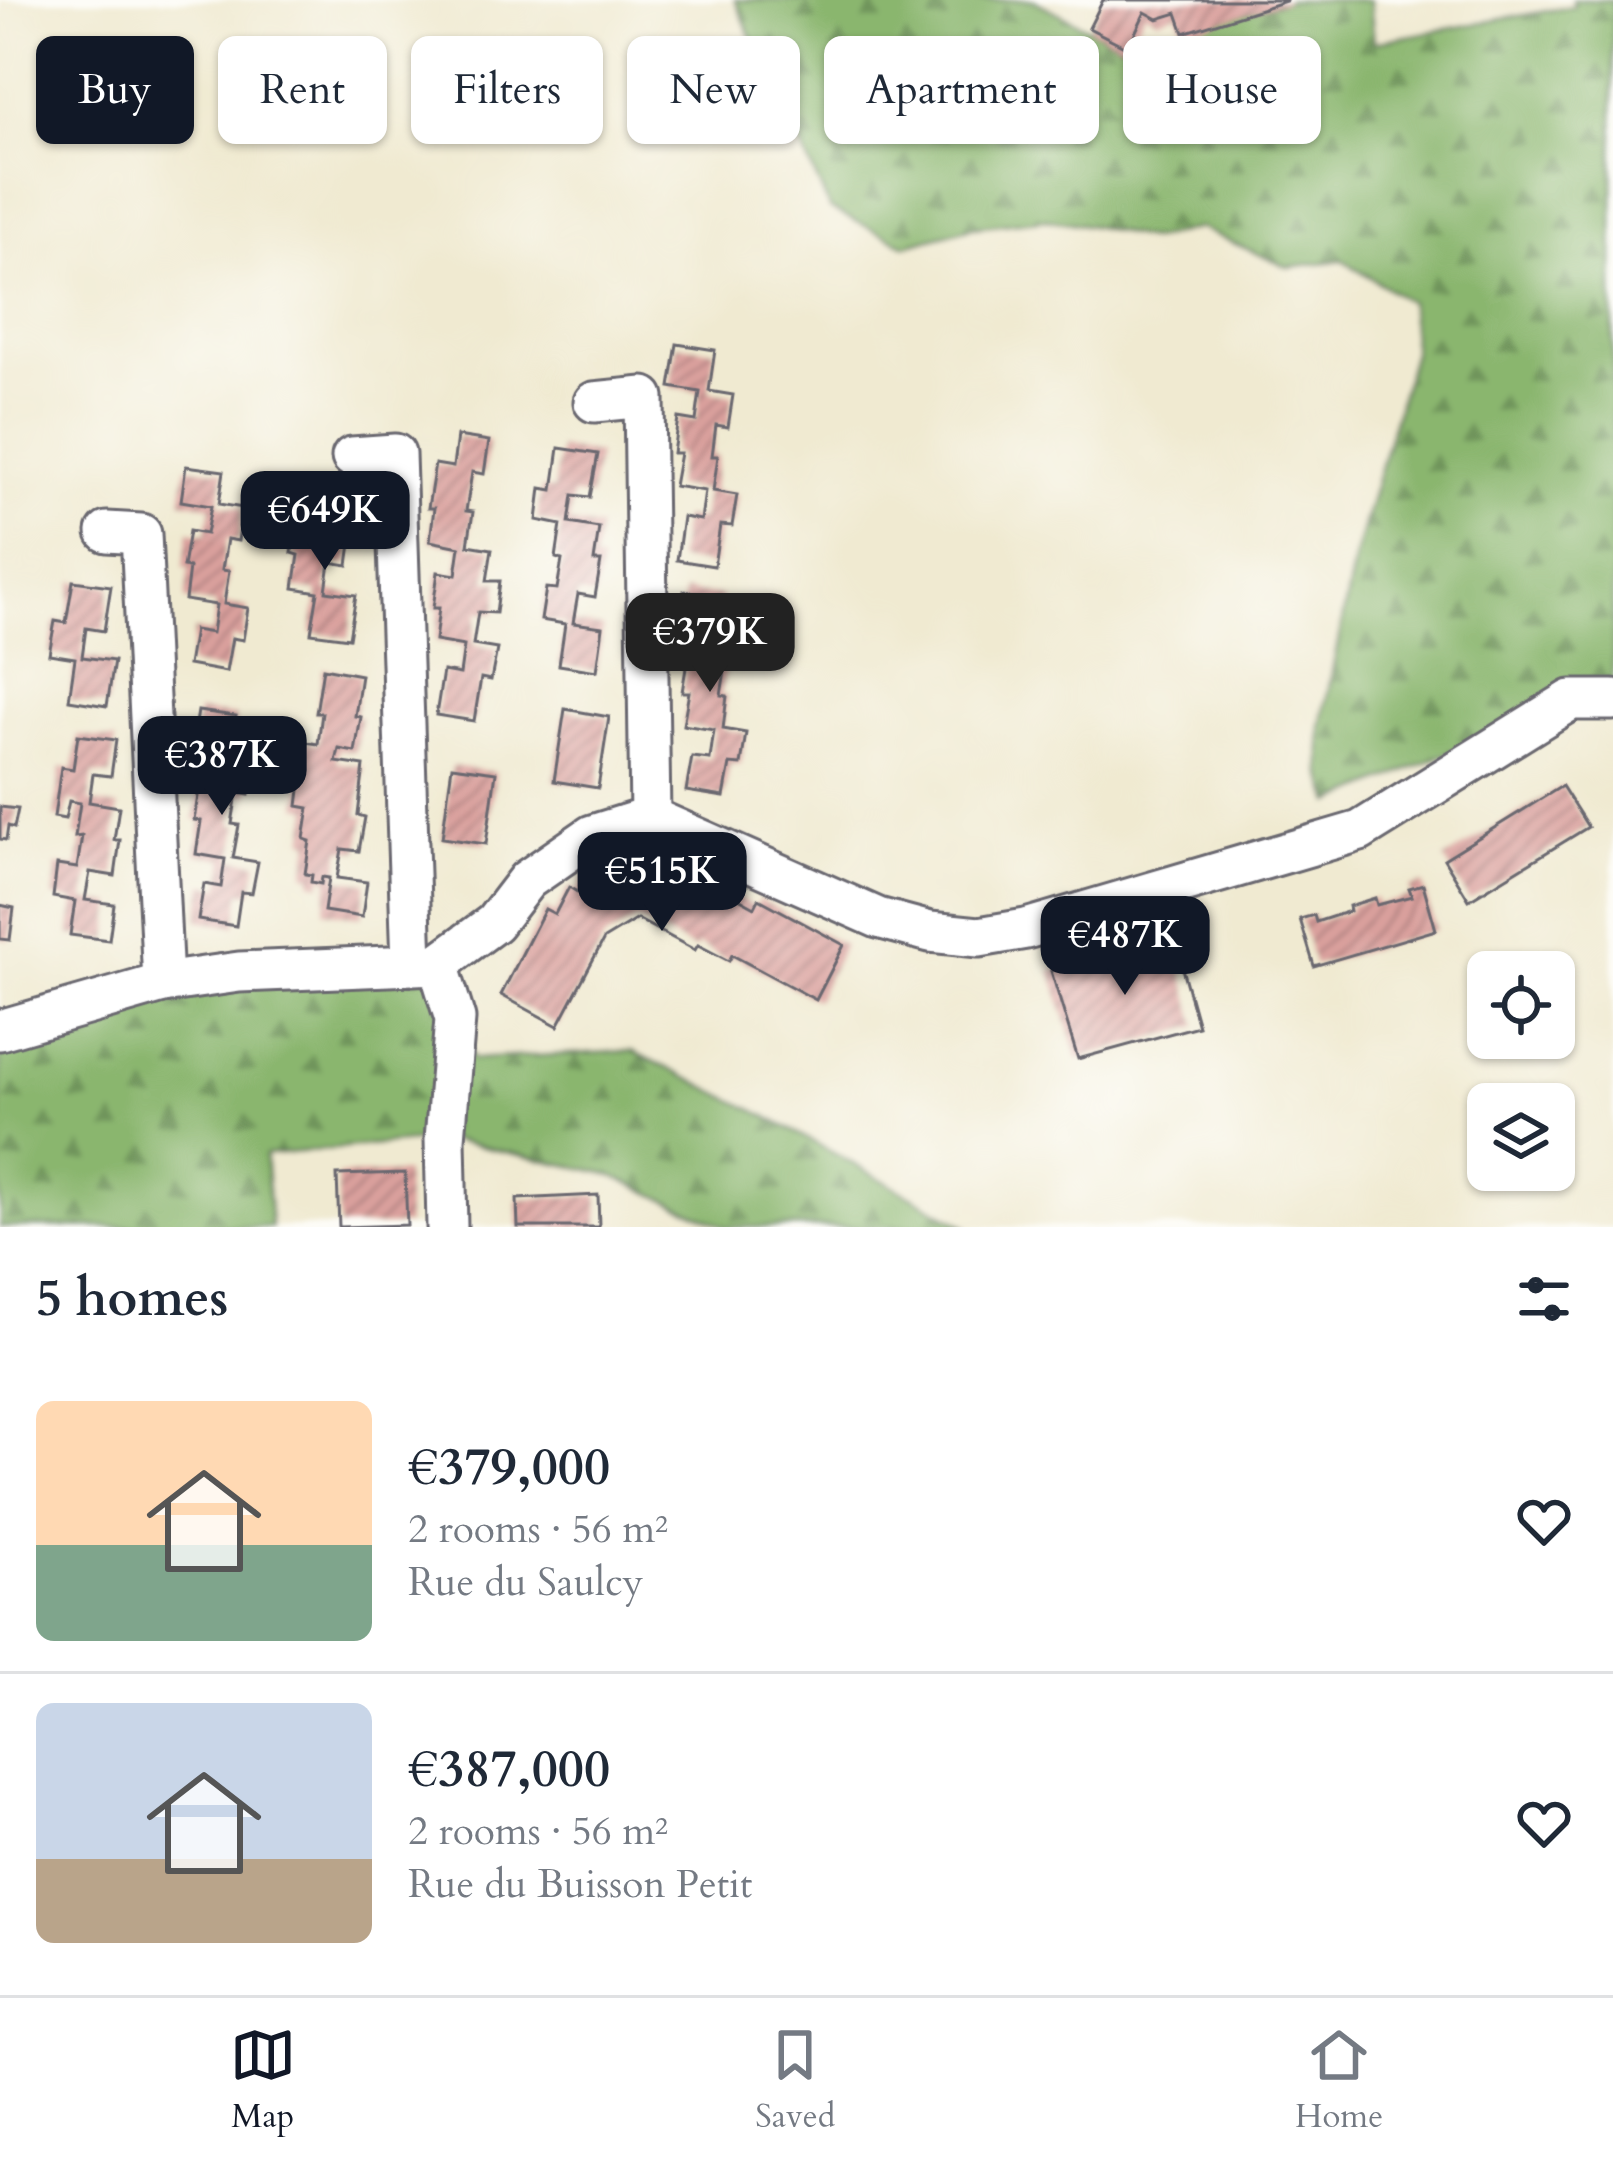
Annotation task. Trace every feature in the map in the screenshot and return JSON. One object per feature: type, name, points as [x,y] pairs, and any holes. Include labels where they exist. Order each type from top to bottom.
[{"type":"street","points":[[594,402],[644,398],[650,817]]},
{"type":"street","points":[[352,457],[395,454],[425,964],[455,1019],[445,1139],[447,1227]]},
{"type":"street","points":[[107,532],[141,534],[163,983]]},
{"type":"street","points":[[0,1030],[163,983],[239,972],[425,964],[494,923],[526,880],[592,835],[650,817],[878,918],[930,932],[980,937],[1026,929],[1360,831],[1571,700],[1613,700]]},
{"type":"green space","points":[[735,0],[1033,0],[1123,45],[1123,144],[1321,144],[1321,36],[1168,36],[1289,0],[1370,0],[1374,42],[1574,6],[1573,0],[1613,0],[1613,697],[1571,700],[1332,803],[1322,771],[1321,727],[1355,557],[1413,352],[1409,302],[1343,260],[1288,267],[1199,228],[1150,240],[1047,219],[972,227],[906,245],[830,209],[800,143],[800,36],[751,36]]},
{"type":"green space","points":[[438,964],[473,1059],[632,1051],[766,1116],[968,1227],[726,1227],[609,1174],[445,1139],[265,1155],[271,1227],[0,1227],[0,1030],[163,983]]},
{"type":"building","points":[[1103,0],[1286,0],[1184,33],[1177,13],[1158,19],[1145,12],[1134,36],[1123,36],[1123,45],[1089,28]]},
{"type":"building","points":[[677,344],[715,350],[709,391],[733,395],[728,427],[716,425],[713,491],[737,495],[732,526],[720,525],[714,566],[677,560],[683,517],[701,520],[705,491],[674,486],[680,453],[673,453],[678,418],[696,421],[700,392],[670,387]]},
{"type":"building","points":[[457,436],[489,441],[484,474],[472,472],[466,511],[473,512],[468,545],[492,549],[487,581],[500,581],[496,613],[478,612],[473,645],[497,649],[491,680],[481,678],[474,721],[436,715],[443,671],[460,674],[464,646],[435,641],[438,572],[456,575],[460,547],[430,541],[434,508],[428,508],[435,464],[453,467]]},
{"type":"building","points":[[559,448],[598,454],[590,497],[573,495],[569,523],[599,528],[594,561],[601,561],[595,597],[578,594],[573,623],[603,627],[597,671],[559,665],[565,624],[541,620],[546,588],[557,589],[562,560],[556,558],[561,525],[537,520],[541,488],[553,490]]},
{"type":"building","points":[[186,466],[224,471],[219,504],[243,508],[238,541],[227,539],[222,570],[229,571],[224,604],[248,608],[243,640],[232,638],[226,672],[188,665],[194,630],[212,633],[216,605],[185,600],[189,568],[183,567],[189,531],[206,534],[211,506],[181,501]]},
{"type":"building","points":[[317,516],[354,522],[348,565],[330,562],[326,591],[356,595],[349,638],[311,633],[318,592],[294,588],[299,555],[292,553],[295,529],[314,532]]},
{"type":"building","points":[[73,581],[111,586],[104,631],[86,628],[82,657],[114,661],[107,706],[69,700],[75,658],[49,654],[55,621],[66,623]]},
{"type":"building","points":[[684,591],[722,596],[718,630],[742,634],[737,665],[726,664],[721,695],[727,696],[723,729],[746,733],[741,765],[730,764],[724,797],[686,791],[692,757],[710,759],[714,730],[683,725],[688,656],[706,660],[710,631],[679,626]]},
{"type":"building","points":[[323,668],[361,675],[355,752],[339,749],[336,762],[364,766],[358,815],[365,817],[359,851],[342,849],[337,878],[367,882],[362,917],[324,911],[329,878],[322,877],[321,884],[311,882],[312,875],[305,874],[309,808],[298,806],[306,742],[318,744],[322,713],[316,713]]},
{"type":"building","points":[[565,709],[609,717],[598,788],[554,781]]},
{"type":"building","points":[[198,711],[236,716],[230,758],[253,762],[249,795],[237,793],[232,824],[239,825],[233,858],[258,862],[252,893],[241,892],[236,926],[198,920],[204,884],[221,887],[225,859],[196,854],[201,821],[194,820],[200,784],[217,787],[222,759],[191,754]]},
{"type":"building","points":[[78,735],[116,740],[111,776],[93,774],[89,802],[119,807],[115,876],[90,872],[85,900],[114,904],[109,940],[70,935],[75,901],[53,897],[57,865],[77,868],[82,836],[75,837],[80,803],[69,801],[65,819],[54,817],[61,767],[73,769]]},
{"type":"building","points":[[452,766],[496,772],[486,844],[442,838]]},
{"type":"building","points":[[1562,786],[1588,827],[1469,900],[1444,859]]},
{"type":"building","points":[[0,807],[18,809],[6,840],[0,839]]},
{"type":"building","points":[[606,861],[632,875],[638,865],[662,878],[671,861],[755,907],[759,899],[844,945],[816,1000],[732,955],[729,961],[698,945],[695,950],[637,919],[604,939],[558,1026],[501,995],[545,909],[555,914],[569,887],[577,892],[591,866]]},
{"type":"building","points":[[1423,884],[1436,930],[1314,966],[1300,919],[1314,915],[1316,922],[1375,898],[1377,905],[1412,896],[1409,888]]},
{"type":"building","points":[[0,905],[14,908],[10,940],[0,939]]},
{"type":"building","points":[[1173,936],[1198,1026],[1078,1059],[1051,971]]},
{"type":"building","points":[[405,1173],[407,1225],[339,1227],[337,1175]]},
{"type":"building","points":[[598,1195],[599,1227],[518,1227],[517,1199]]}]
